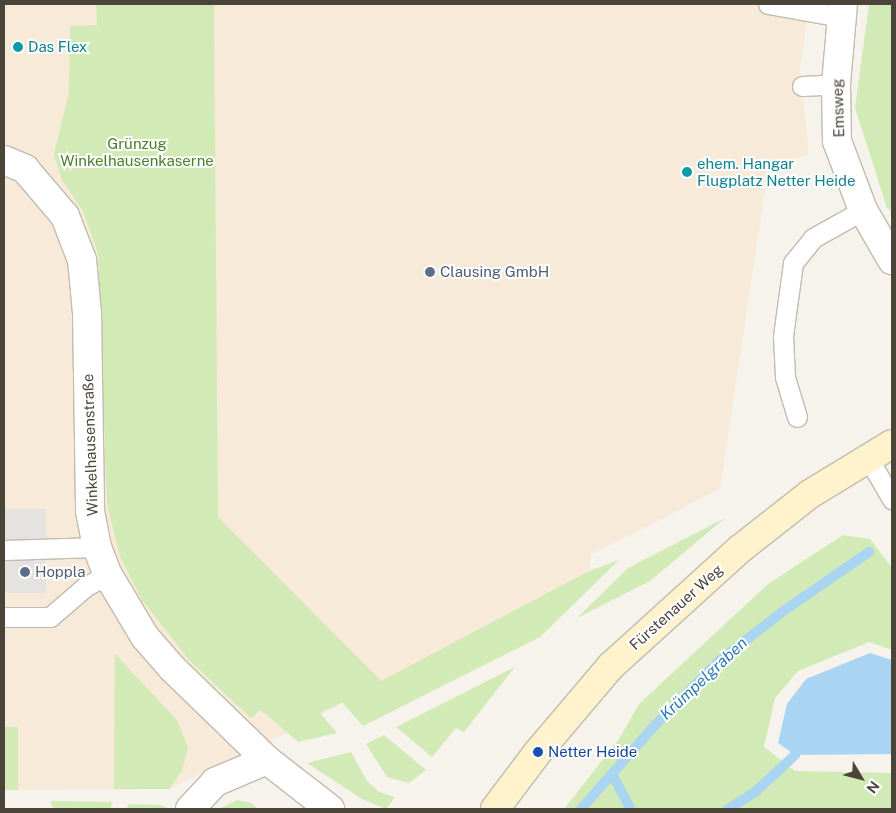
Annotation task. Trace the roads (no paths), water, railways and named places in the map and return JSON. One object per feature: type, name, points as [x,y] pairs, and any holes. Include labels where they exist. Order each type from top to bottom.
[{"type":"street","name":"Emsweg","points":[[842,10],[836,84],[837,141],[863,210],[892,260]]},
{"type":"street","name":"Winkelhausenstraße","points":[[4,160],[25,169],[65,216],[82,260],[87,313],[90,511],[97,547],[108,575],[146,637],[172,668],[267,760]]},
{"type":"street","name":"Fürstenauer Weg","points":[[495,809],[538,752],[611,666],[740,549],[810,494],[892,444]]},
{"type":"street","points":[[190,809],[215,782],[267,760],[330,809]]},
{"type":"lane","points":[[768,4],[842,10]]},
{"type":"lane","points":[[802,86],[836,84]]},
{"type":"lane","points":[[797,417],[785,377],[784,336],[793,263],[813,238],[863,210]]},
{"type":"lane","points":[[868,458],[892,498]]},
{"type":"lane","points":[[4,550],[97,547]]},
{"type":"lane","points":[[4,617],[50,617],[86,586],[108,575]]},
{"type":"water","points":[[870,653],[892,660],[892,754],[795,755],[778,743],[787,704],[806,679]]},
{"type":"waterway","name":"Krümpelgraben","points":[[581,809],[656,724],[718,662],[782,612],[869,552]]},
{"type":"waterway","points":[[728,809],[754,793],[795,755]]},
{"type":"waterway","points":[[612,774],[631,809]]},
{"type":"place","name":"Das Flex","points":[[18,47]]},
{"type":"place","name":"ehem. Hangar Flugplatz Netter Heide","points":[[687,172]]},
{"type":"place","name":"Clausing GmbH","points":[[430,272]]},
{"type":"place","name":"Hoppla","points":[[25,572]]},
{"type":"place","name":"Netter Heide","points":[[538,752]]},
{"type":"park label","name":"Grünzug Winkelhausenkaserne","points":[[137,152]]}]
